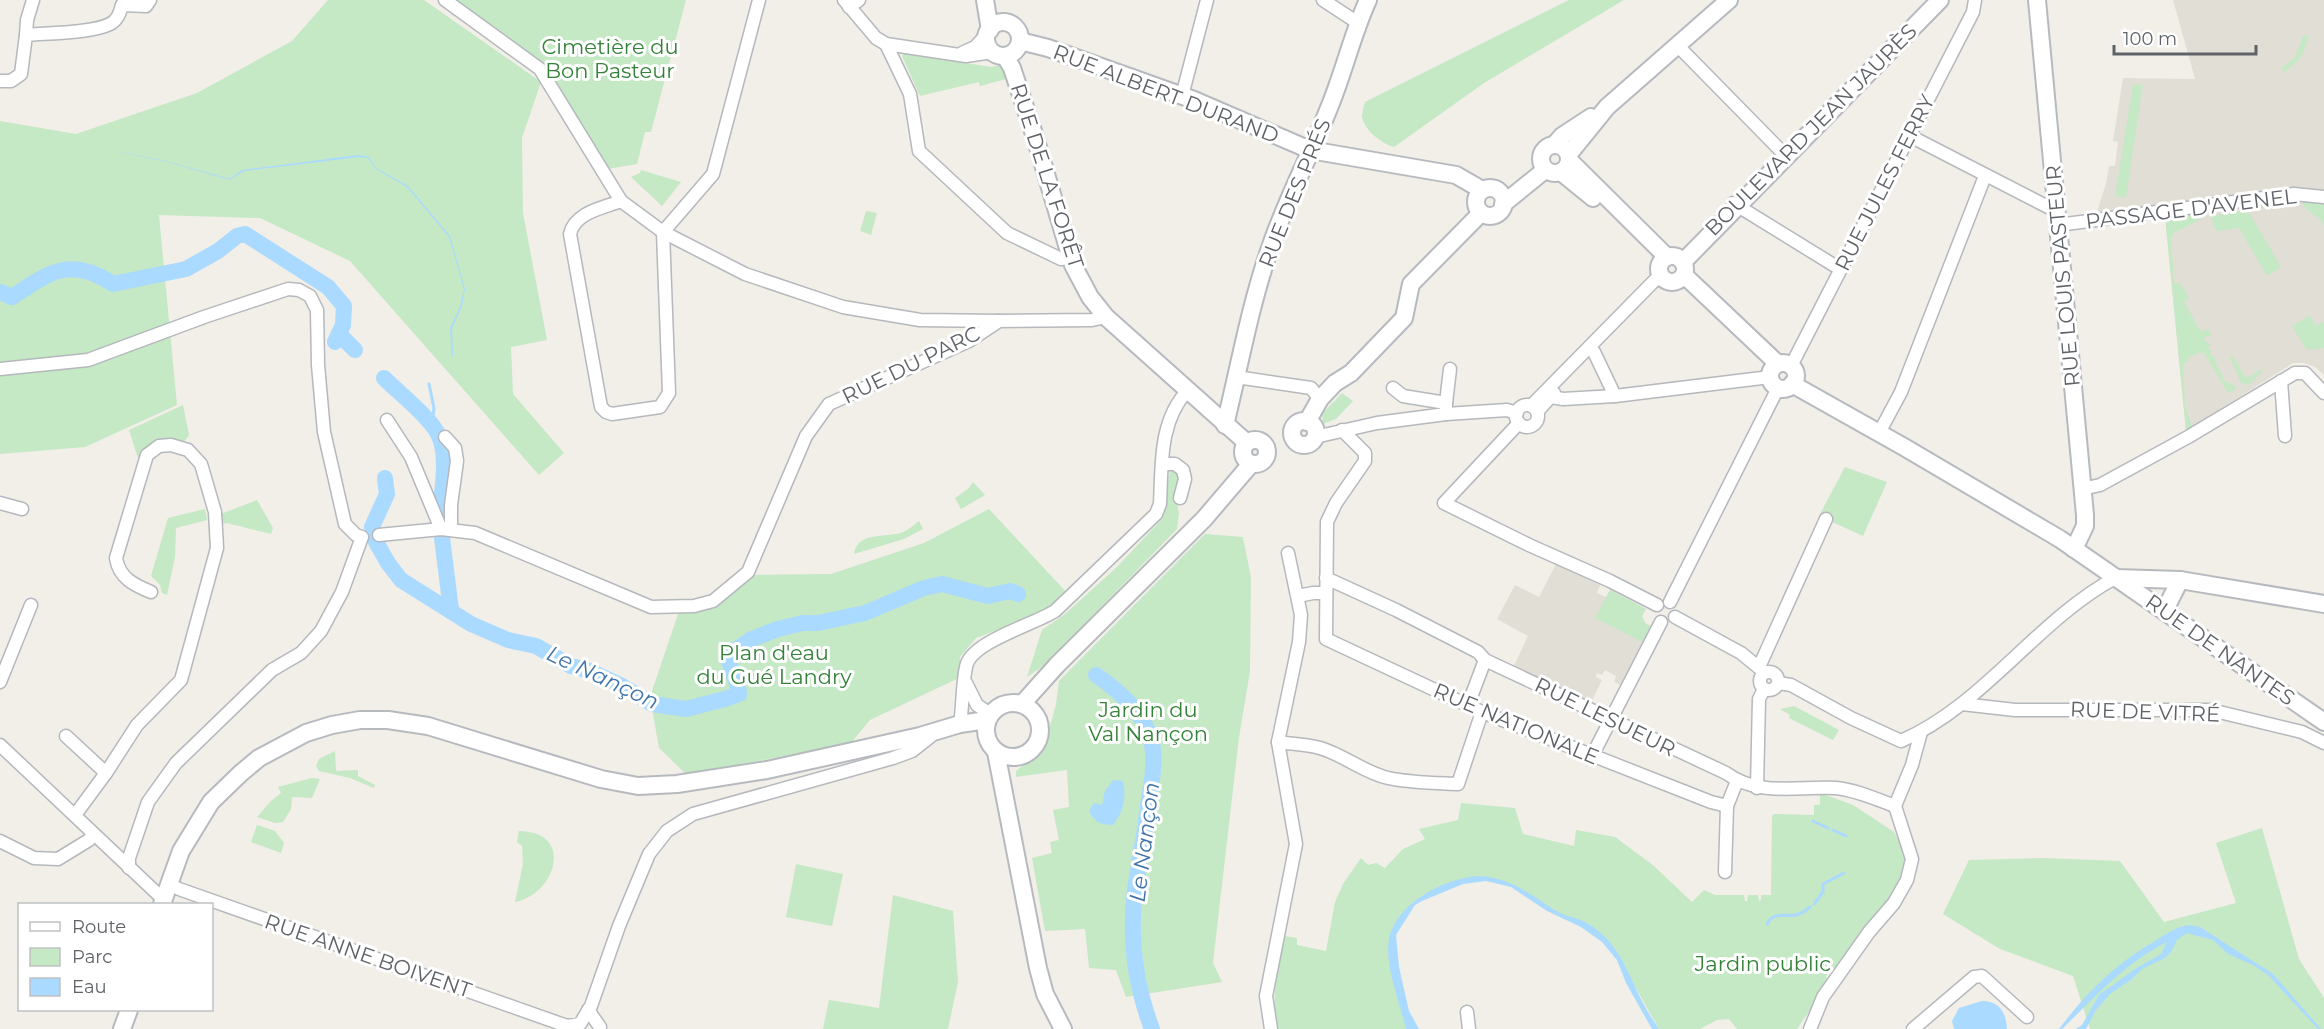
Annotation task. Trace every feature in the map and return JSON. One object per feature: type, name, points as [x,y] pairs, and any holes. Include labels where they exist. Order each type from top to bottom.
[{"type":"main road","points":[[985,0],[993,29]]},
{"type":"main road","points":[[992,0],[993,29],[987,44],[999,54],[1017,50],[1020,41],[1017,29],[1010,24],[993,29]]},
{"type":"main road","name":"RUE DES PRÉS","points":[[1225,425],[1268,253],[1343,72],[1358,23],[1368,0]]},
{"type":"main road","points":[[1480,200],[1487,216],[1496,214],[1502,198],[1557,160],[1562,136],[1590,122],[1729,0]]},
{"type":"main road","name":"BOULEVARD JEAN JAURÈS","points":[[1784,154],[1933,0]]},
{"type":"main road","name":"BOULEVARD JEAN JAURÈS","points":[[1672,269],[1735,203],[1940,0]]},
{"type":"main road","name":"RUE LOUIS PASTEUR","points":[[2037,0],[2085,526],[2074,549]]},
{"type":"main road","name":"RUE ALBERT DURAND","points":[[1020,41],[1182,96],[1310,150],[1434,171],[1480,200]]},
{"type":"main road","name":"RUE DE LA FORÊT","points":[[999,54],[1012,69],[1080,281],[1106,317],[1247,443]]},
{"type":"main road","name":"RUE DE NANTES","points":[[1557,160],[1592,191],[1780,375],[2074,549],[2324,722]]},
{"type":"main road","points":[[1266,450],[1294,439],[1296,424],[1311,429],[1320,399],[1335,383],[1351,373],[1404,318],[1411,284],[1480,200],[1493,188],[1502,198]]},
{"type":"main road","points":[[1251,464],[1243,456],[1243,449],[1247,443],[1254,440],[1266,450]]},
{"type":"main road","points":[[1029,709],[1057,665],[1204,519],[1251,464],[1263,462],[1266,450]]},
{"type":"main road","points":[[2115,578],[2180,580],[2324,604]]},
{"type":"main road","points":[[2165,610],[2180,580]]},
{"type":"main road","points":[[165,896],[181,851],[211,802],[259,758],[306,733],[332,725],[360,720],[388,720],[428,726],[601,779],[638,786],[677,784],[767,770],[925,736],[960,730],[971,731],[988,724],[1005,704],[1029,709]]},
{"type":"main road","points":[[1004,755],[1021,757],[1035,747],[1040,730],[1029,709]]},
{"type":"main road","points":[[925,736],[960,724],[988,724]]},
{"type":"main road","points":[[988,724],[1004,755],[1004,784],[1038,968],[1046,994],[1063,1029]]},
{"type":"main road","points":[[122,1029],[129,1011]]},
{"type":"street","points":[[0,81],[11,81],[21,74],[27,20],[33,0]]},
{"type":"street","points":[[26,35],[75,31],[111,24],[119,16],[118,2],[146,6],[150,0]]},
{"type":"street","points":[[445,0],[540,69],[621,201],[663,232],[746,274],[843,307],[920,321],[999,321]]},
{"type":"street","points":[[621,201],[580,217],[572,225],[570,234],[601,407],[612,414],[660,407],[669,393],[663,232],[713,174],[759,0]]},
{"type":"street","points":[[1182,96],[1207,0]]},
{"type":"street","points":[[1323,0],[1358,23]]},
{"type":"street","name":"RUE JULES FERRY","points":[[1670,602],[1780,375],[1840,269],[1910,136],[1973,12],[1975,0]]},
{"type":"street","points":[[851,2],[881,41],[910,94],[919,151],[1007,233],[1061,259],[1071,258]]},
{"type":"street","points":[[955,55],[975,47],[993,29]]},
{"type":"street","points":[[881,41],[955,55],[999,54]]},
{"type":"street","points":[[1678,46],[1784,154]]},
{"type":"street","points":[[1910,136],[2050,208],[2057,217]]},
{"type":"street","points":[[1879,433],[1901,392],[1985,176]]},
{"type":"street","name":"PASSAGE D'AVENEL","points":[[2057,217],[2294,194],[2324,197]]},
{"type":"street","points":[[1735,203],[1840,269]]},
{"type":"street","name":"BOULEVARD JEAN JAURÈS","points":[[1534,409],[1551,397],[1672,269]]},
{"type":"street","name":"BOULEVARD JEAN JAURÈS","points":[[1534,409],[1672,269]]},
{"type":"street","points":[[0,369],[88,360],[215,313],[288,289],[299,290],[310,296],[317,310],[318,365],[324,432],[345,524],[356,536],[362,537],[342,592],[321,631],[301,653],[272,670],[190,749],[148,802],[129,858],[129,868]]},
{"type":"street","name":"RUE DU PARC","points":[[446,529],[475,533],[651,607],[694,606],[713,601],[748,572],[806,436],[829,404],[969,341],[999,321],[1092,320],[1106,317]]},
{"type":"street","points":[[1593,352],[1616,396]]},
{"type":"street","points":[[1446,408],[1450,369]]},
{"type":"street","points":[[2082,489],[2100,485],[2159,453],[2299,371],[2305,373],[2324,393]]},
{"type":"street","points":[[1551,397],[1563,399],[1616,396],[1780,375]]},
{"type":"street","points":[[1236,377],[1311,388],[1320,399]]},
{"type":"street","points":[[2281,381],[2285,436]]},
{"type":"street","points":[[1393,388],[1404,396],[1446,408],[1507,410],[1518,418],[1525,427],[1531,426],[1537,419],[1534,409],[1524,406],[1518,418],[1444,503],[1657,605]]},
{"type":"street","points":[[960,724],[966,667],[972,654],[986,644],[1041,620],[1055,610],[1156,514],[1160,504],[1164,430],[1172,411],[1188,390]]},
{"type":"street","points":[[1311,429],[1342,430],[1446,408]]},
{"type":"street","points":[[387,420],[411,457],[446,529]]},
{"type":"street","points":[[1298,596],[1313,592],[1326,593],[1329,515],[1365,461],[1365,453],[1342,430]]},
{"type":"street","points":[[445,437],[455,448],[457,461],[446,529]]},
{"type":"street","points":[[75,815],[106,773],[136,725],[181,680],[217,548],[215,512],[201,464],[188,450],[171,445],[159,446],[147,454],[116,558],[117,568],[130,583],[151,592]]},
{"type":"street","points":[[1162,464],[1175,464],[1183,470],[1185,479],[1180,498]]},
{"type":"street","points":[[0,503],[22,509]]},
{"type":"street","points":[[1764,689],[1760,682],[1762,670],[1826,519]]},
{"type":"street","points":[[380,535],[446,529]]},
{"type":"street","points":[[1271,1029],[1266,996],[1296,844],[1278,742],[1299,642],[1301,615],[1288,554]]},
{"type":"street","name":"RUE LESUEUR","points":[[1326,578],[1396,610],[1478,652],[1485,660],[1726,773],[1737,782]]},
{"type":"street","points":[[1778,683],[1791,685],[1851,718],[1901,741],[1962,704],[2087,594],[2115,578]]},
{"type":"street","name":"RUE NATIONALE","points":[[1326,593],[1326,639],[1482,712],[1727,806]]},
{"type":"street","points":[[1663,601],[1670,602],[1676,610],[1675,617],[1667,623],[1661,622],[1655,614],[1657,605],[1663,601]]},
{"type":"street","points":[[1,676],[31,605]]},
{"type":"street","points":[[1675,617],[1741,653],[1762,670],[1775,673],[1778,683]]},
{"type":"street","points":[[1592,756],[1661,622]]},
{"type":"street","points":[[1468,705],[1485,660]]},
{"type":"street","points":[[965,682],[988,724]]},
{"type":"street","points":[[1764,689],[1773,690],[1778,683]]},
{"type":"street","points":[[1757,788],[1759,699],[1764,689]]},
{"type":"street","name":"RUE DE VITRÉ","points":[[1962,704],[2015,710],[2211,710],[2302,732],[2324,743]]},
{"type":"street","points":[[1278,742],[1318,748],[1357,767],[1388,778],[1425,783],[1458,784],[1482,712]]},
{"type":"street","points":[[1802,1029],[1869,932],[1894,903],[1907,880],[1912,859],[1895,806],[1912,765],[1916,734]]},
{"type":"street","points":[[66,736],[106,773]]},
{"type":"street","points":[[577,1026],[588,1010],[649,854],[667,831],[693,814],[894,758],[912,751],[925,736]]},
{"type":"street","points":[[0,745],[129,868],[165,896]]},
{"type":"street","points":[[1725,872],[1727,806],[1737,782],[1757,788],[1838,788],[1895,806]]},
{"type":"street","points":[[0,841],[34,858],[58,859],[89,840],[93,834]]},
{"type":"street","name":"RUE ANNE BOIVENT","points":[[165,896],[179,889],[577,1026]]},
{"type":"street","points":[[1913,1029],[1974,977],[1982,976],[2027,1017]]},
{"type":"street","points":[[1810,1029],[1823,997]]},
{"type":"street","points":[[588,1010],[600,1028]]},
{"type":"street","points":[[1467,1012],[1469,1029]]},
{"type":"shaded area","points":[[2173,0],[2324,0],[2324,194],[2095,219],[2109,166],[2115,166],[2118,142],[2113,141],[2123,78],[2195,79]]},
{"type":"shaded area","points":[[2324,199],[2324,375],[2315,367],[2304,363],[2293,363],[2186,431],[2165,216]]},
{"type":"shaded area","points":[[1556,564],[1600,585],[1597,593],[1606,597],[1610,590],[1646,609],[1642,616],[1645,623],[1651,626],[1620,685],[1614,682],[1616,676],[1605,670],[1602,675],[1597,673],[1596,677],[1602,680],[1590,705],[1513,668],[1528,636],[1497,619],[1515,585],[1539,597]]},
{"type":"green space","points":[[328,0],[424,0],[541,82],[522,138],[523,213],[547,340],[511,347],[513,394],[564,453],[539,475],[350,261],[260,218],[159,215],[177,405],[85,447],[0,454],[0,121],[76,134],[197,93],[292,41]]},
{"type":"green space","name":"Cimetière du Bon Pasteur","points":[[453,0],[686,0],[651,132],[645,132],[637,164],[607,169],[544,66]]},
{"type":"green space","points":[[1569,0],[1624,0],[1484,83],[1394,147],[1379,140],[1366,127],[1362,117],[1365,102]]},
{"type":"green space","points":[[2309,35],[2301,56],[2284,72],[2281,68],[2295,57],[2303,36]]},
{"type":"green space","points":[[903,53],[991,67],[1002,65],[1006,79],[980,86],[979,82],[920,96],[902,56]]},
{"type":"green space","points":[[2133,84],[2143,85],[2126,198],[2115,196]]},
{"type":"green space","points":[[641,170],[681,182],[662,206],[631,177],[640,173]]},
{"type":"green space","points":[[2296,196],[2324,199],[2324,225],[2302,203],[2297,202],[2253,210],[2248,207],[2209,213],[2206,210]]},
{"type":"green space","points":[[866,211],[877,213],[871,235],[860,231]]},
{"type":"green space","points":[[2198,211],[2199,220],[2174,233],[2171,238],[2174,283],[2180,283],[2189,298],[2184,302],[2201,332],[2208,329],[2212,337],[2206,336],[2204,339],[2210,345],[2208,349],[2212,350],[2210,353],[2216,359],[2215,362],[2222,373],[2223,380],[2235,386],[2236,389],[2228,393],[2204,353],[2188,358],[2189,360],[2183,364],[2185,405],[2192,427],[2186,431],[2165,216]]},
{"type":"green space","points":[[2241,211],[2250,214],[2281,267],[2267,276],[2239,228],[2216,231],[2210,216]]},
{"type":"green space","points":[[2310,315],[2316,326],[2324,322],[2324,348],[2307,350],[2292,326]]},
{"type":"green space","points":[[2233,356],[2246,378],[2262,369],[2263,371],[2248,385],[2241,383],[2230,358]]},
{"type":"green space","points":[[1342,393],[1353,401],[1336,419],[1323,424],[1322,414]]},
{"type":"green space","points":[[183,405],[189,435],[184,442],[159,441],[148,447],[138,458],[129,430]]},
{"type":"green space","points":[[1845,467],[1887,482],[1863,536],[1819,516]]},
{"type":"green space","points":[[1170,471],[1176,472],[1178,477],[1175,493],[1179,513],[1177,529],[1072,637],[1040,668],[1027,677],[1042,630],[1065,614],[1117,567],[1162,519]]},
{"type":"green space","points":[[973,482],[985,495],[961,509],[955,498],[969,488]]},
{"type":"green space","points":[[257,500],[273,528],[271,534],[227,523],[222,524],[221,514]]},
{"type":"green space","points":[[205,509],[207,520],[176,528],[175,557],[167,595],[162,593],[160,585],[151,576],[168,518]]},
{"type":"green space","name":"Plan d'eau du Gué Landry","points":[[989,509],[1067,593],[1045,612],[976,638],[960,657],[961,677],[870,720],[851,743],[687,775],[659,748],[650,697],[678,614],[752,575],[831,574],[924,543]]},
{"type":"green space","points":[[919,521],[923,529],[904,539],[854,554],[861,541],[903,532]]},
{"type":"green space","name":"Jardin du Val Nançon","points":[[1205,534],[1243,537],[1251,578],[1250,671],[1239,737],[1213,963],[1222,982],[1126,997],[1116,970],[1089,968],[1085,929],[1045,931],[1032,858],[1052,853],[1050,842],[1059,840],[1053,810],[1069,807],[1067,770],[1016,777],[1016,771],[1044,749],[1056,704],[1059,681]]},
{"type":"green space","points":[[1610,590],[1646,609],[1642,616],[1645,623],[1651,626],[1642,642],[1595,618]]},
{"type":"green space","points":[[1794,706],[1839,730],[1833,740],[1789,718],[1790,715],[1780,709]]},
{"type":"green space","points":[[335,751],[336,771],[358,770],[358,776],[375,785],[374,788],[350,778],[319,771],[316,766],[319,759]]},
{"type":"green space","points":[[312,778],[320,779],[312,798],[292,797],[291,809],[283,822],[275,823],[257,817],[281,793],[278,787]]},
{"type":"green space","name":"Jardin public","points":[[1820,793],[1853,805],[1894,832],[1909,860],[1902,883],[1842,962],[1826,976],[1828,983],[1797,1029],[1737,1029],[1729,1019],[1717,1020],[1700,1029],[1659,1029],[1619,958],[1604,939],[1503,881],[1493,879],[1464,881],[1421,896],[1395,927],[1389,960],[1406,1029],[1278,1029],[1275,994],[1284,936],[1297,938],[1297,945],[1326,951],[1335,902],[1343,884],[1361,858],[1368,865],[1376,863],[1385,868],[1403,849],[1425,839],[1419,829],[1458,820],[1461,803],[1515,808],[1523,834],[1574,846],[1576,830],[1615,837],[1654,866],[1692,902],[1704,890],[1715,895],[1744,895],[1745,901],[1748,895],[1758,895],[1759,901],[1761,895],[1771,895],[1772,816],[1774,814],[1814,815],[1814,805],[1820,805]]},
{"type":"green space","points":[[257,825],[275,831],[284,843],[281,853],[251,842]]},
{"type":"green space","points":[[2262,828],[2299,959],[2324,998],[2324,1029],[2090,1029],[2073,976],[2000,949],[1943,914],[1969,860],[2044,858],[2120,861],[2164,922],[2236,903],[2216,843]]},
{"type":"green space","points":[[519,831],[537,834],[548,842],[553,852],[553,864],[549,877],[541,888],[529,897],[515,902],[523,864],[522,846],[517,842]]},
{"type":"green space","points":[[796,864],[843,874],[832,926],[786,917]]},
{"type":"green space","points":[[893,895],[953,911],[958,982],[948,1029],[823,1029],[829,1000],[879,1008]]},
{"type":"water","points":[[97,148],[162,160],[230,179],[242,170],[358,155],[369,157],[376,168],[408,186],[450,236],[465,289],[462,306],[452,328],[452,357],[450,328],[460,307],[464,289],[449,237],[407,187],[376,169],[368,158],[359,157],[244,171],[230,180],[164,161]]},
{"type":"water","points":[[1113,780],[1123,781],[1125,793],[1119,815],[1113,825],[1098,822],[1089,811],[1094,803],[1102,805],[1105,791]]},
{"type":"water","points":[[1478,876],[1509,883],[1557,911],[1583,921],[1598,930],[1614,948],[1659,1029],[1652,1029],[1626,983],[1617,960],[1602,942],[1581,927],[1547,911],[1511,887],[1486,881],[1463,884],[1415,905],[1396,935],[1399,967],[1409,1011],[1419,1029],[1406,1029],[1393,984],[1389,960],[1389,939],[1393,926],[1412,904],[1437,887]]},
{"type":"water","points":[[2189,925],[2200,927],[2273,974],[2321,1029],[2318,1029],[2269,976],[2255,966],[2228,954],[2213,940],[2187,933],[2177,940],[2165,958],[2142,969],[2110,994],[2096,1010],[2086,1029],[2076,1029],[2082,1025],[2099,995],[2135,969],[2161,954],[2167,942],[2124,970],[2062,1029],[2059,1029],[2091,991],[2127,959],[2167,933]]},
{"type":"water","points":[[1982,1001],[1997,1005],[2005,1017],[2007,1029],[1954,1029],[1952,1021],[1959,1008]]},
{"type":"waterway","name":"Le Nançon","points":[[0,292],[12,297],[38,280],[72,269],[98,275],[113,284],[186,269],[218,251],[237,236],[245,234],[328,287],[344,306],[343,325],[335,342]]},
{"type":"waterway","name":"Le Nançon","points":[[339,334],[355,350]]},
{"type":"waterway","name":"Le Nançon","points":[[384,378],[422,414],[439,436],[444,455],[440,516]]},
{"type":"waterway","points":[[429,384],[434,408],[432,424]]},
{"type":"waterway","name":"Le Nançon","points":[[385,478],[387,494],[372,527],[376,542],[401,580],[471,624],[508,640],[536,646],[571,666],[590,671],[622,686],[652,704],[686,709],[739,694],[728,655],[752,639],[778,629],[865,613],[924,588],[942,584],[988,596],[1010,591],[1018,594]]},
{"type":"waterway","name":"Le Nançon","points":[[442,538],[451,610]]},
{"type":"waterway","name":"Le Nançon","points":[[1096,675],[1135,709],[1146,727],[1152,745],[1153,774],[1135,888],[1133,916],[1138,981],[1152,1029]]},
{"type":"waterway","points":[[1813,821],[1828,828]]},
{"type":"waterway","points":[[1833,830],[1846,836]]},
{"type":"waterway","points":[[1814,904],[1823,892],[1823,884],[1844,873]]},
{"type":"waterway","points":[[1767,924],[1773,917],[1798,915],[1810,907]]}]
